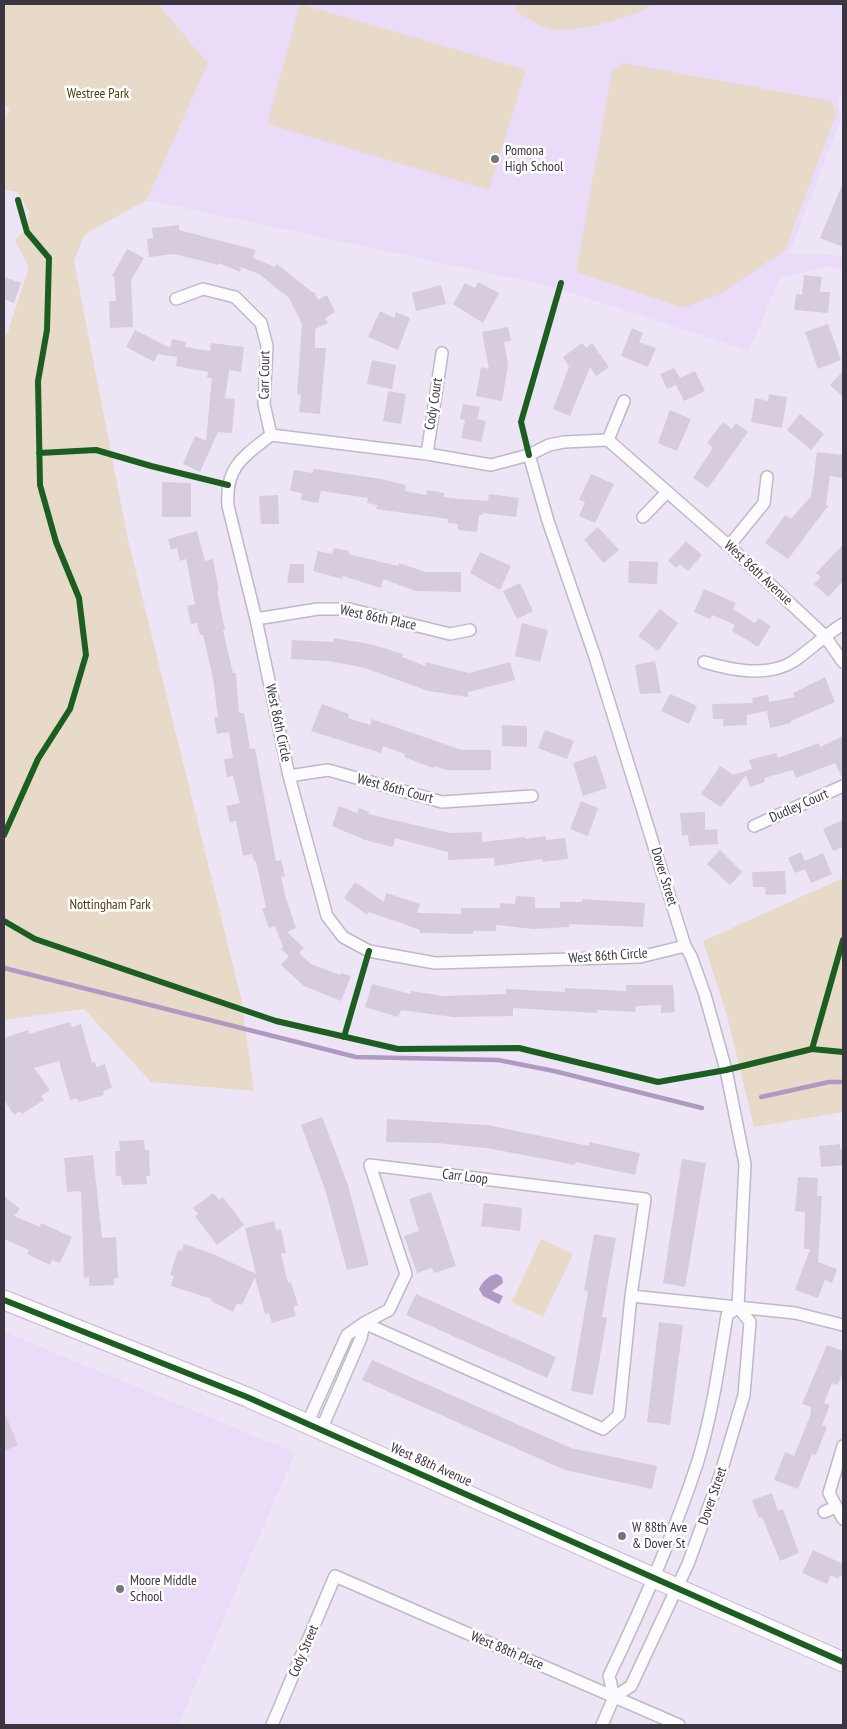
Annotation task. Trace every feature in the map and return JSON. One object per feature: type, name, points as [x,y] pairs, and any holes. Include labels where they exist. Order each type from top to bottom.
[{"type":"main road","name":"West 88th Avenue","points":[[4,1300],[202,1378],[676,1590],[843,1662]]},
{"type":"street","name":"Carr Court","points":[[176,299],[203,288],[235,297],[261,323],[267,346],[264,404],[271,435]]},
{"type":"street","name":"Cody Court","points":[[427,454],[442,353]]},
{"type":"street","points":[[271,435],[427,454],[491,465],[529,455],[549,445],[564,442],[608,440],[624,401]]},
{"type":"street","name":"West 86th Circle","points":[[271,435],[240,459],[232,472],[226,488],[228,506],[256,619],[289,776],[327,916],[343,936],[369,951],[435,963],[640,957],[685,946]]},
{"type":"street","name":"West 86th Avenue","points":[[608,440],[729,546],[824,635],[843,662]]},
{"type":"street","name":"Dover Street","points":[[529,455],[548,521],[596,657],[685,946],[691,956],[710,1014],[726,1070],[745,1164],[741,1307],[750,1322],[744,1395],[720,1479],[676,1590],[631,1686],[614,1697],[602,1725]]},
{"type":"street","points":[[729,546],[764,503],[767,478]]},
{"type":"street","points":[[643,518],[667,492]]},
{"type":"street","name":"West 86th Place","points":[[256,619],[318,609],[349,609],[450,634],[470,630]]},
{"type":"street","points":[[704,662],[734,670],[769,670],[792,662],[824,635],[843,624]]},
{"type":"street","name":"West 86th Court","points":[[289,776],[328,770],[442,802],[532,796]]},
{"type":"street","name":"Dudley Court","points":[[754,826],[843,786]]},
{"type":"street","name":"Carr Loop","points":[[314,1427],[347,1335],[364,1323],[389,1310],[406,1274],[370,1165],[645,1200],[631,1296],[619,1416],[602,1428],[364,1323]]},
{"type":"street","points":[[631,1296],[795,1313],[843,1326]]},
{"type":"street","name":"Dover Street","points":[[614,1697],[609,1676],[654,1579],[697,1463],[714,1392],[727,1315],[741,1307]]},
{"type":"street","points":[[843,1446],[829,1493],[843,1520]]},
{"type":"street","points":[[824,1512],[836,1507]]},
{"type":"street","name":"West 88th Place","points":[[335,1576],[678,1725]]},
{"type":"street","name":"Cody Street","points":[[272,1725],[335,1576]]},
{"type":"shaded area","name":"Pomona High School","points":[[158,4],[843,4],[843,90],[838,102],[841,119],[789,254],[825,254],[843,257],[843,269],[825,266],[780,278],[749,351],[550,286],[147,200],[208,63]]},
{"type":"shaded area","points":[[497,1274],[502,1277],[503,1283],[492,1291],[503,1296],[499,1304],[483,1296],[479,1289],[486,1279]]},
{"type":"shaded area","name":"Moore Middle School","points":[[4,1332],[295,1453],[178,1725],[4,1725]]},
{"type":"green space","name":"Nottingham Park","points":[[4,4],[158,4],[208,63],[147,200],[85,234],[74,261],[127,535],[241,998],[254,1091],[151,1082],[84,1009],[4,1020],[4,337],[8,332],[29,267],[15,240],[26,229],[30,212],[17,192],[4,190],[4,118],[10,109],[4,103]]},
{"type":"green space","points":[[300,4],[526,70],[489,190],[267,124]]},
{"type":"green space","points":[[518,4],[653,4],[632,15],[603,24],[559,30],[545,28],[515,11]]},
{"type":"green space","points":[[623,63],[831,101],[836,114],[785,250],[720,294],[683,308],[576,272],[612,71]]},
{"type":"green space","points":[[843,878],[843,1112],[754,1127],[727,1016],[703,941]]},
{"type":"green space","points":[[541,1239],[573,1254],[543,1317],[512,1302]]},
{"type":"building","points":[[843,183],[843,247],[820,238]]},
{"type":"building","points":[[179,225],[179,230],[256,250],[253,258],[275,267],[277,264],[314,292],[318,300],[327,295],[335,312],[325,318],[328,323],[315,329],[315,348],[326,348],[320,414],[299,412],[301,395],[297,394],[302,324],[289,298],[259,274],[241,267],[240,272],[219,263],[218,265],[174,254],[149,257],[147,239],[153,238],[152,228]]},
{"type":"building","points":[[127,249],[144,258],[131,280],[133,327],[110,328],[109,301],[116,301],[114,277],[112,276]]},
{"type":"building","points":[[804,275],[822,277],[820,292],[830,292],[828,313],[794,310],[796,294],[802,295]]},
{"type":"building","points":[[4,277],[21,283],[14,303],[4,299]]},
{"type":"building","points":[[478,282],[499,293],[483,323],[453,304],[465,283],[475,288]]},
{"type":"building","points":[[441,285],[446,304],[416,311],[412,293]]},
{"type":"building","points":[[380,311],[394,318],[396,312],[410,318],[398,350],[368,337]]},
{"type":"building","points":[[828,324],[841,360],[818,369],[805,332]]},
{"type":"building","points":[[508,327],[511,341],[504,342],[508,365],[502,401],[476,396],[481,367],[489,369],[482,332]]},
{"type":"building","points":[[632,328],[643,333],[639,342],[656,348],[648,367],[621,356]]},
{"type":"building","points":[[135,330],[170,348],[172,339],[186,342],[185,347],[210,351],[211,343],[244,347],[241,372],[229,370],[225,398],[235,399],[232,433],[218,432],[200,472],[183,464],[195,436],[206,441],[212,378],[207,378],[208,372],[176,366],[177,357],[158,354],[154,362],[126,347]]},
{"type":"building","points":[[582,343],[586,348],[592,343],[609,367],[596,376],[590,367],[570,416],[553,409],[569,367],[563,357]]},
{"type":"building","points":[[372,360],[396,365],[392,389],[367,384]]},
{"type":"building","points":[[674,368],[680,378],[695,371],[705,391],[684,401],[676,385],[667,389],[660,374]]},
{"type":"building","points":[[843,371],[843,397],[830,385]]},
{"type":"building","points":[[388,391],[406,394],[401,424],[383,421]]},
{"type":"building","points":[[769,394],[787,397],[782,428],[751,422],[755,398],[768,401]]},
{"type":"building","points":[[463,404],[480,407],[477,419],[486,421],[481,442],[461,438],[465,420],[460,419]]},
{"type":"building","points":[[670,410],[691,419],[677,451],[658,443]]},
{"type":"building","points":[[800,414],[824,434],[811,450],[787,430]]},
{"type":"building","points":[[723,422],[732,429],[736,423],[748,432],[708,488],[693,478],[713,448],[707,443]]},
{"type":"building","points":[[817,452],[843,455],[843,478],[830,476],[826,505],[828,506],[788,559],[765,543],[785,515],[791,519],[811,496]]},
{"type":"building","points":[[314,469],[382,479],[406,485],[405,491],[426,495],[427,490],[444,493],[444,497],[460,499],[488,501],[489,494],[519,498],[516,517],[483,513],[483,515],[479,515],[477,532],[458,530],[458,524],[448,523],[448,519],[376,509],[377,505],[367,503],[368,498],[321,491],[318,503],[301,500],[302,493],[290,491],[294,470],[313,473]]},
{"type":"building","points":[[591,474],[614,484],[595,523],[579,516],[585,502],[579,500]]},
{"type":"building","points":[[162,482],[191,483],[191,517],[162,517]]},
{"type":"building","points":[[278,495],[279,524],[261,524],[259,496]]},
{"type":"building","points":[[598,527],[619,550],[604,563],[584,540]]},
{"type":"building","points":[[197,531],[205,561],[213,559],[225,630],[223,630],[233,673],[236,673],[239,713],[244,713],[250,749],[255,748],[276,861],[281,860],[285,876],[281,877],[296,928],[287,932],[304,948],[299,953],[311,964],[340,975],[341,973],[351,976],[341,1001],[304,986],[281,965],[289,956],[281,949],[283,947],[275,926],[269,928],[262,909],[266,908],[256,861],[254,861],[252,854],[243,856],[236,821],[230,822],[226,806],[240,803],[233,776],[227,777],[224,759],[233,758],[229,732],[217,734],[214,717],[218,717],[213,678],[203,635],[200,635],[197,623],[191,624],[187,606],[195,604],[186,559],[180,561],[177,548],[171,550],[168,539]]},
{"type":"building","points":[[686,541],[702,555],[688,571],[680,564],[676,568],[668,561]]},
{"type":"building","points":[[843,545],[843,581],[828,597],[814,584],[821,577],[816,573]]},
{"type":"building","points":[[334,548],[349,551],[348,554],[398,566],[399,563],[425,572],[461,572],[461,592],[416,591],[383,579],[381,588],[343,576],[342,579],[313,571],[318,551],[332,554]]},
{"type":"building","points":[[480,552],[511,566],[500,590],[470,573]]},
{"type":"building","points":[[629,561],[658,562],[657,584],[628,583]]},
{"type":"building","points":[[290,564],[304,564],[304,583],[287,583]]},
{"type":"building","points":[[520,583],[533,611],[517,619],[503,591]]},
{"type":"building","points":[[704,589],[736,603],[733,609],[755,623],[758,618],[771,626],[758,647],[732,631],[735,625],[712,615],[710,619],[694,612]]},
{"type":"building","points":[[660,609],[678,623],[658,651],[638,636]]},
{"type":"building","points":[[522,623],[548,630],[540,662],[515,656]]},
{"type":"building","points":[[334,638],[370,644],[403,654],[402,657],[425,666],[426,662],[469,673],[510,662],[515,680],[468,692],[468,697],[428,691],[365,668],[329,661],[291,659],[292,640],[333,642]]},
{"type":"building","points":[[655,661],[661,693],[640,694],[635,665]]},
{"type":"building","points":[[825,677],[835,702],[791,721],[791,723],[770,728],[767,711],[747,715],[747,725],[723,726],[723,719],[713,719],[712,704],[753,703],[752,698],[768,695],[769,702],[795,697],[793,693]]},
{"type":"building","points":[[670,694],[697,706],[689,724],[661,711]]},
{"type":"building","points":[[322,704],[349,714],[348,718],[370,725],[372,719],[462,750],[491,750],[491,770],[447,770],[434,766],[433,768],[404,757],[405,754],[383,746],[381,753],[311,731]]},
{"type":"building","points":[[502,725],[527,726],[527,747],[502,746]]},
{"type":"building","points":[[545,730],[574,741],[567,759],[538,748]]},
{"type":"building","points":[[843,736],[843,779],[835,763],[796,778],[793,770],[764,778],[765,782],[750,787],[746,775],[721,807],[701,794],[720,766],[733,775],[752,769],[749,760],[776,753],[778,758],[819,743],[820,747]]},
{"type":"building","points":[[596,755],[607,788],[583,796],[573,763]]},
{"type":"building","points":[[581,801],[598,808],[588,836],[570,829]]},
{"type":"building","points":[[339,806],[357,813],[359,808],[369,812],[368,814],[450,833],[482,832],[482,842],[525,837],[525,839],[546,836],[546,840],[565,838],[568,859],[543,862],[542,859],[495,866],[494,858],[448,860],[448,852],[395,838],[393,847],[365,840],[332,826]]},
{"type":"building","points":[[705,812],[705,830],[717,829],[718,844],[689,846],[688,835],[682,836],[680,813]]},
{"type":"building","points":[[843,820],[843,847],[833,851],[823,829]]},
{"type":"building","points":[[720,850],[742,872],[730,885],[707,864]]},
{"type":"building","points":[[801,852],[805,861],[823,853],[832,874],[811,883],[805,869],[795,873],[788,858]]},
{"type":"building","points":[[785,871],[786,894],[766,895],[765,887],[753,887],[752,872]]},
{"type":"building","points":[[355,882],[384,902],[386,893],[420,904],[417,913],[461,914],[461,908],[500,908],[500,903],[515,904],[516,896],[535,897],[535,908],[560,908],[560,902],[582,902],[582,899],[645,903],[643,927],[569,924],[569,927],[534,929],[496,925],[496,931],[473,931],[473,934],[420,933],[420,930],[369,912],[367,915],[344,898]]},
{"type":"building","points":[[372,984],[411,994],[411,991],[444,996],[506,994],[506,989],[565,992],[565,988],[626,991],[626,985],[673,985],[675,1012],[661,1013],[661,1005],[636,1006],[635,1012],[597,1010],[597,1013],[513,1008],[513,1016],[453,1017],[401,1010],[398,1017],[365,1007]]},
{"type":"building","points":[[70,1022],[72,1027],[81,1024],[92,1063],[95,1062],[96,1067],[105,1064],[112,1088],[103,1091],[104,1095],[79,1102],[77,1098],[70,1100],[59,1061],[34,1068],[50,1090],[41,1096],[44,1100],[22,1114],[20,1111],[14,1115],[4,1100],[4,1038],[28,1030],[29,1034]]},
{"type":"building","points":[[322,1117],[348,1185],[369,1265],[347,1270],[325,1189],[301,1125]]},
{"type":"building","points":[[387,1119],[487,1125],[589,1146],[589,1142],[640,1153],[635,1175],[576,1162],[575,1165],[487,1148],[436,1143],[386,1142]]},
{"type":"building","points":[[144,1140],[145,1150],[149,1150],[150,1176],[146,1176],[147,1184],[122,1185],[121,1176],[116,1176],[115,1151],[120,1151],[119,1141]]},
{"type":"building","points":[[840,1144],[840,1149],[843,1148],[843,1165],[821,1167],[819,1146]]},
{"type":"building","points":[[93,1155],[102,1238],[116,1237],[118,1278],[114,1278],[114,1285],[89,1286],[89,1277],[84,1278],[81,1191],[67,1192],[64,1158]]},
{"type":"building","points":[[682,1159],[706,1163],[685,1287],[663,1283]]},
{"type":"building","points":[[798,1177],[818,1178],[817,1196],[822,1196],[818,1262],[837,1269],[832,1283],[825,1280],[818,1298],[795,1290],[810,1249],[804,1249],[805,1212],[795,1211]]},
{"type":"building","points":[[431,1192],[456,1266],[434,1273],[432,1268],[417,1273],[404,1236],[419,1231],[409,1199]]},
{"type":"building","points":[[213,1193],[219,1200],[223,1197],[244,1225],[217,1245],[195,1216],[198,1214],[193,1208]]},
{"type":"building","points":[[4,1196],[20,1209],[14,1216],[40,1227],[41,1223],[72,1237],[60,1263],[52,1260],[50,1265],[27,1254],[29,1250],[4,1239]]},
{"type":"building","points":[[484,1203],[522,1208],[520,1231],[481,1226]]},
{"type":"building","points":[[274,1221],[276,1230],[281,1229],[286,1253],[281,1254],[288,1283],[291,1282],[298,1305],[293,1307],[296,1316],[272,1323],[269,1313],[265,1314],[255,1277],[242,1305],[237,1303],[233,1312],[211,1301],[212,1299],[171,1286],[174,1276],[170,1275],[178,1250],[182,1251],[184,1244],[213,1254],[256,1274],[245,1228]]},
{"type":"building","points":[[594,1234],[616,1238],[602,1317],[607,1318],[593,1395],[571,1391],[588,1292],[584,1290]]},
{"type":"building","points":[[416,1294],[556,1357],[547,1378],[406,1315]]},
{"type":"building","points":[[659,1322],[683,1325],[670,1425],[647,1422]]},
{"type":"building","points":[[827,1345],[843,1351],[843,1371],[838,1385],[832,1383],[824,1403],[830,1405],[822,1425],[827,1427],[816,1455],[812,1454],[798,1489],[774,1480],[785,1452],[794,1456],[810,1416],[811,1407],[802,1404]]},
{"type":"building","points":[[372,1360],[571,1448],[657,1466],[652,1489],[565,1470],[362,1380]]},
{"type":"building","points":[[4,1412],[18,1445],[4,1451]]},
{"type":"building","points":[[772,1493],[778,1511],[783,1509],[799,1553],[780,1561],[762,1517],[759,1518],[752,1500]]},
{"type":"building","points":[[813,1550],[843,1564],[843,1577],[840,1575],[838,1579],[831,1575],[827,1584],[802,1573]]},
{"type":"waterway","points":[[4,968],[356,1057],[498,1060],[554,1071],[702,1108]]},
{"type":"waterway","points":[[761,1097],[829,1082],[843,1082]]},
{"type":"cycle path","points":[[4,835],[38,759],[70,709],[86,655],[79,598],[56,542],[40,485],[38,381],[47,330],[49,258],[27,232],[18,200]]},
{"type":"cycle path","points":[[529,455],[521,422],[561,283]]},
{"type":"cycle path","points":[[39,453],[96,450],[228,485]]},
{"type":"cycle path","points":[[4,921],[35,939],[276,1021],[398,1049],[519,1048],[658,1082],[726,1070],[812,1049],[843,1052]]},
{"type":"cycle path","points":[[812,1049],[843,940]]},
{"type":"cycle path","points":[[344,1037],[369,951]]},
{"type":"cycle path","points":[[4,1300],[247,1397],[843,1662]]},
{"type":"place","name":"Pomona High School","points":[[495,159]]},
{"type":"place","name":"W 88th Ave & Dover St","points":[[622,1536]]},
{"type":"place","name":"Moore Middle School","points":[[120,1589]]},
{"type":"park label","name":"Westree Park","points":[[98,94]]}]
